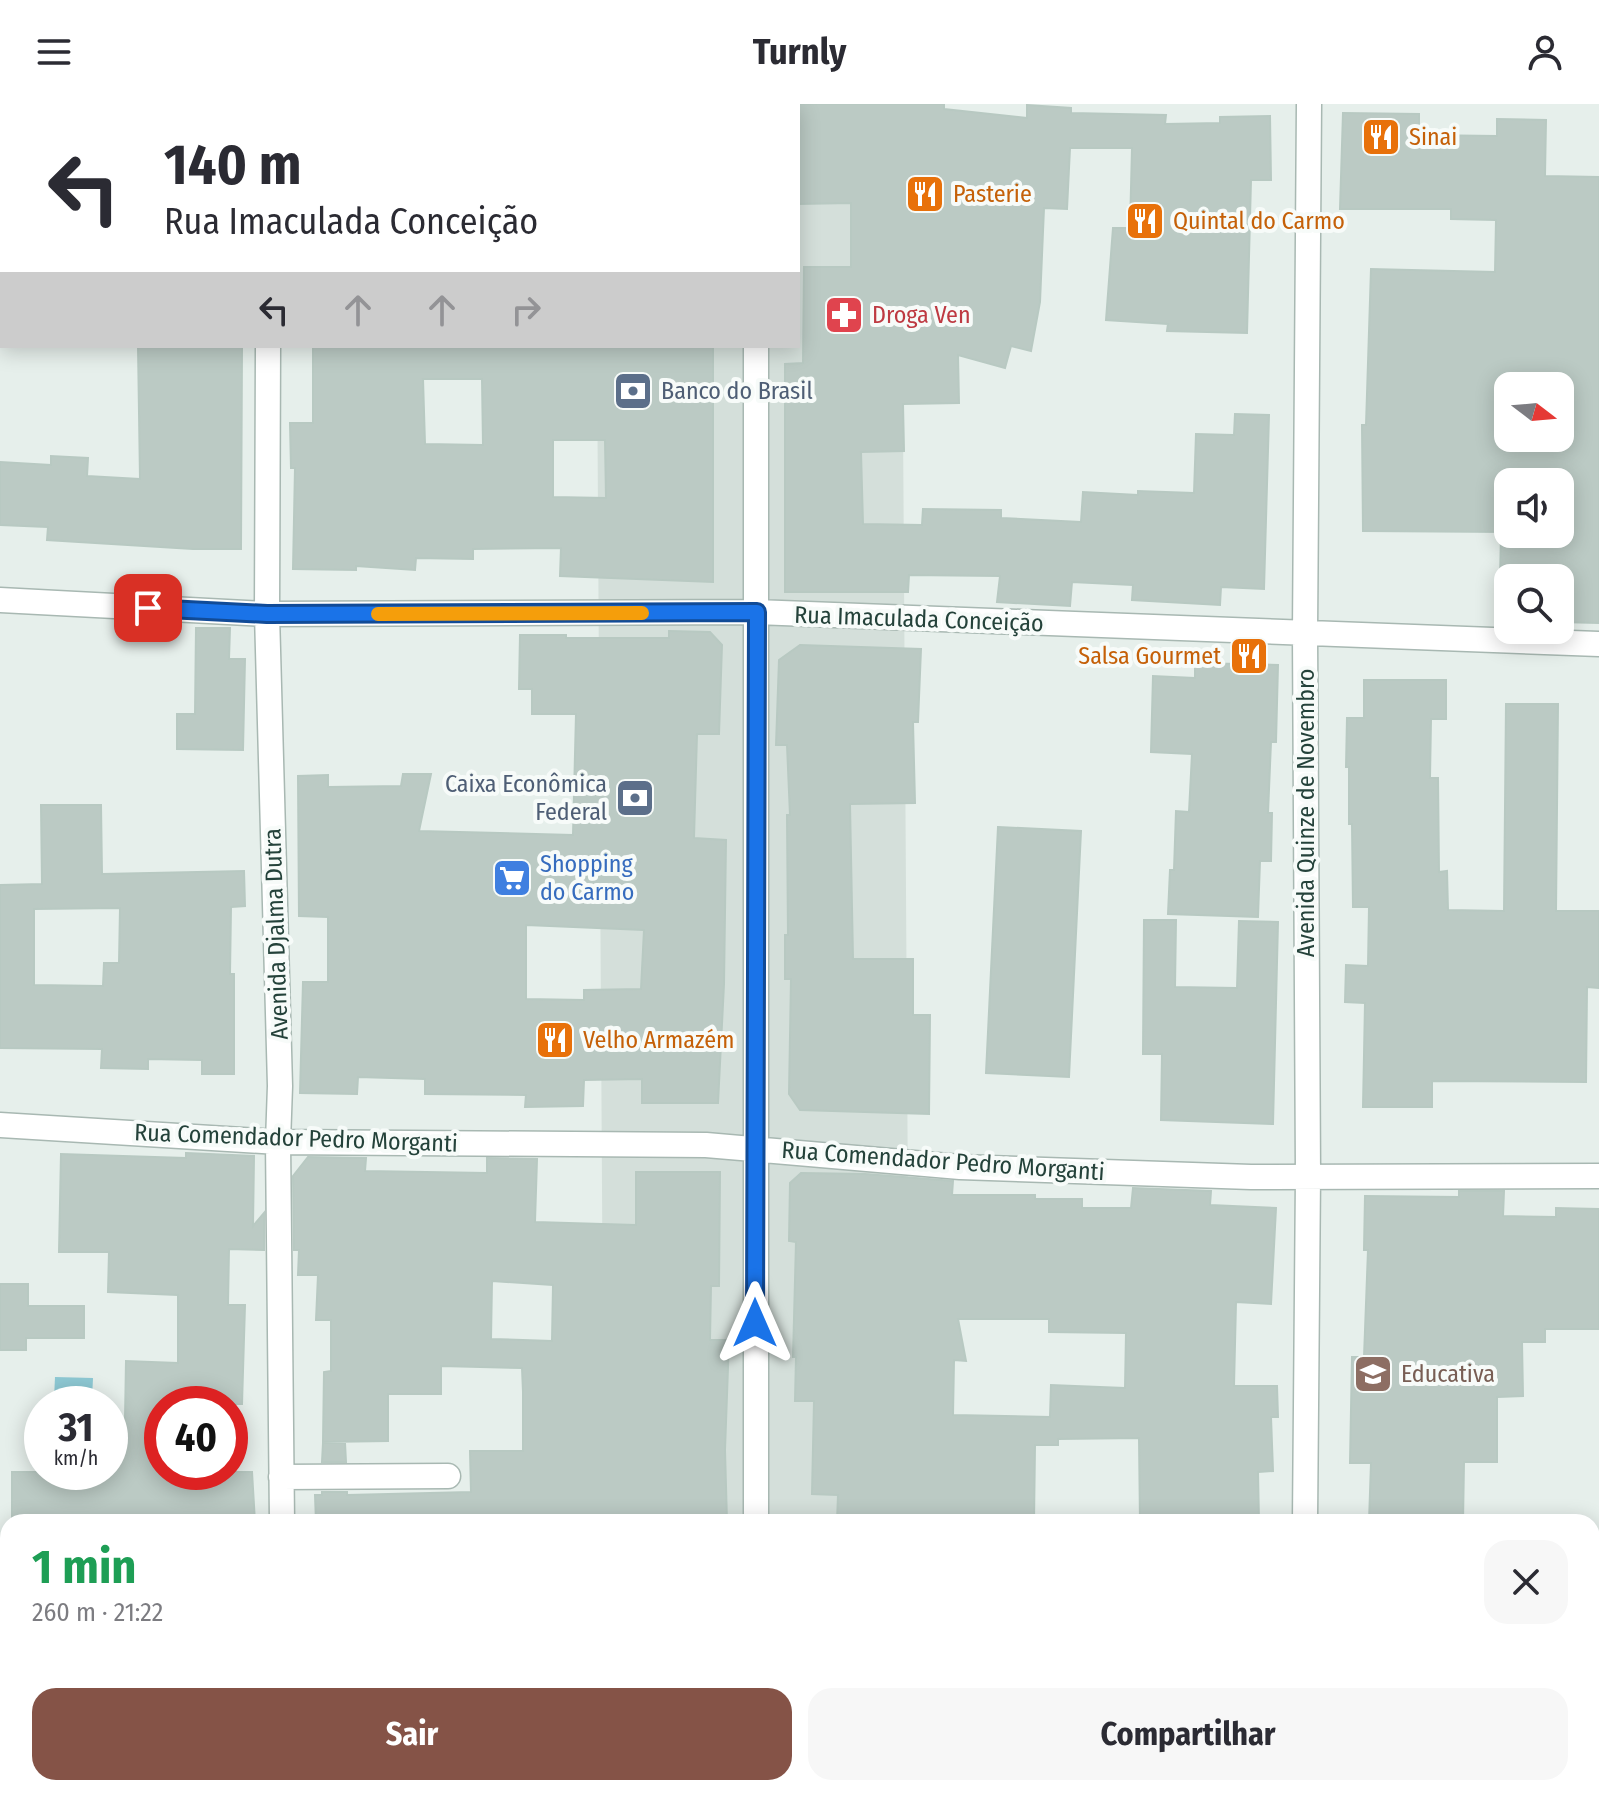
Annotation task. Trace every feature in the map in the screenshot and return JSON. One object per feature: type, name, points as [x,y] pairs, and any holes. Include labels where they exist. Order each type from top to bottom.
[{"type":"street","name":"Avenida Quinze de Novembro","points":[[1305,1514],[1308,1175],[1305,633],[1309,104]]},
{"type":"street","name":"Avenida Djalma Dutra","points":[[268,348],[267,614],[280,1086],[282,1514]]},
{"type":"street","points":[[756,348],[756,1514]]},
{"type":"street","name":"Rua Imaculada Conceição","points":[[0,600],[267,614],[757,612],[1599,644]]},
{"type":"street","name":"Rua Comendador Pedro Morganti","points":[[0,1125],[278,1142],[706,1145],[960,1167],[1251,1177],[1599,1176]]},
{"type":"street","points":[[281,1477],[448,1476]]},
{"type":"shaded area","points":[[800,104],[901,104],[910,1514],[604,1514],[597,348],[800,348]]},
{"type":"water","points":[[55,1377],[93,1378],[93,1386],[55,1386]]},
{"type":"building","points":[[800,104],[944,104],[944,109],[1027,118],[1027,105],[1071,108],[1071,113],[1166,115],[1165,124],[1220,123],[1220,117],[1270,116],[1271,180],[1251,180],[1247,333],[1167,331],[1168,324],[1106,320],[1113,228],[1130,228],[1132,148],[1070,148],[1067,209],[1044,208],[1040,302],[1031,351],[1011,346],[1005,368],[958,355],[959,403],[903,404],[904,451],[861,452],[863,524],[922,525],[923,509],[1001,510],[1001,518],[1081,522],[1083,492],[1138,495],[1138,491],[1194,493],[1196,434],[1234,435],[1235,414],[1269,415],[1264,589],[1221,587],[1220,605],[1132,600],[1133,585],[1072,582],[1070,606],[997,602],[1000,576],[909,575],[908,592],[785,592],[785,364],[803,363],[804,267],[851,267],[851,203],[800,204]]},
{"type":"building","points":[[1343,113],[1419,114],[1419,135],[1497,136],[1497,119],[1546,120],[1545,176],[1599,177],[1599,623],[1574,622],[1574,564],[1500,564],[1501,548],[1574,548],[1574,468],[1494,468],[1494,532],[1363,531],[1362,425],[1366,425],[1371,269],[1495,272],[1496,220],[1451,219],[1451,209],[1340,209]]},
{"type":"building","points":[[138,348],[242,348],[241,549],[47,540],[48,527],[0,525],[0,462],[51,465],[51,456],[88,458],[87,476],[140,479]]},
{"type":"building","points":[[313,348],[713,348],[713,582],[560,576],[561,548],[473,549],[473,559],[416,558],[415,570],[356,566],[356,570],[293,569],[295,468],[291,468],[290,423],[313,423]],"holes":[[[423,379],[482,379],[483,445],[425,444]],[[553,440],[605,440],[606,498],[553,497]]]},
{"type":"building","points":[[196,628],[230,628],[229,659],[245,659],[243,750],[177,749],[177,714],[195,714]]},
{"type":"building","points":[[669,631],[710,632],[722,645],[719,734],[697,734],[694,838],[726,840],[718,1103],[642,1103],[642,1079],[584,1080],[583,1106],[525,1107],[526,1095],[425,1094],[425,1079],[358,1077],[357,1094],[300,1093],[303,982],[328,982],[328,917],[299,916],[298,776],[328,775],[328,787],[401,786],[403,774],[431,774],[419,831],[573,835],[576,714],[532,714],[532,689],[519,689],[520,635],[669,638]],"holes":[[[526,925],[644,930],[641,989],[584,990],[584,1000],[526,999]]]},
{"type":"building","points":[[800,645],[921,649],[918,722],[913,722],[915,803],[850,804],[853,959],[913,959],[913,1015],[930,1015],[929,1114],[800,1110],[789,1094],[791,979],[785,979],[785,935],[788,935],[787,815],[790,815],[787,745],[776,745],[779,660]]},
{"type":"building","points":[[1195,663],[1278,665],[1276,742],[1271,742],[1268,813],[1272,813],[1271,861],[1260,861],[1258,917],[1168,914],[1170,870],[1174,870],[1176,811],[1189,812],[1192,754],[1151,752],[1153,676],[1195,678]]},
{"type":"building","points":[[1364,680],[1446,680],[1446,719],[1431,719],[1430,778],[1438,778],[1439,872],[1447,871],[1448,910],[1504,911],[1506,704],[1558,704],[1556,911],[1599,911],[1599,988],[1587,987],[1586,1082],[1432,1081],[1432,1107],[1363,1107],[1365,1003],[1345,1002],[1346,965],[1368,966],[1369,907],[1353,907],[1352,824],[1349,824],[1349,767],[1346,767],[1347,718],[1364,718]]},
{"type":"building","points":[[41,805],[101,805],[102,874],[244,871],[245,906],[231,907],[234,1074],[202,1074],[202,1060],[148,1059],[148,1069],[101,1068],[102,1049],[0,1048],[0,885],[42,884]],"holes":[[[120,908],[119,963],[104,963],[103,986],[34,985],[34,909]]]},
{"type":"building","points":[[998,827],[1081,831],[1069,1077],[986,1073]]},
{"type":"building","points":[[1144,920],[1176,920],[1175,987],[1237,988],[1239,921],[1278,922],[1273,1124],[1161,1120],[1162,1054],[1143,1054]]},
{"type":"building","points":[[186,1153],[254,1156],[253,1226],[264,1213],[264,1250],[229,1249],[228,1305],[245,1305],[243,1386],[144,1386],[144,1490],[248,1490],[248,1472],[252,1472],[255,1514],[12,1514],[12,1472],[24,1472],[24,1490],[128,1490],[126,1361],[178,1363],[178,1295],[108,1292],[109,1252],[59,1252],[61,1154],[186,1158]]},
{"type":"building","points":[[308,1157],[366,1158],[365,1171],[487,1173],[487,1158],[537,1159],[535,1222],[636,1225],[636,1172],[720,1172],[719,1286],[711,1286],[710,1340],[729,1340],[725,1450],[727,1514],[316,1514],[315,1495],[322,1495],[322,1492],[347,1492],[347,1495],[471,1492],[470,1451],[523,1451],[522,1368],[441,1366],[441,1394],[388,1394],[388,1441],[323,1442],[324,1372],[331,1371],[331,1320],[316,1320],[318,1275],[298,1275],[299,1250],[294,1250],[293,1176]],"holes":[[[492,1281],[553,1285],[552,1341],[491,1339]]]},
{"type":"building","points":[[801,1173],[953,1181],[952,1195],[1035,1195],[1035,1199],[1082,1199],[1082,1208],[1131,1208],[1133,1188],[1211,1191],[1210,1205],[1276,1208],[1271,1304],[1236,1302],[1234,1386],[1277,1386],[1278,1417],[1271,1417],[1273,1471],[1258,1472],[1259,1514],[1140,1514],[1139,1438],[1058,1439],[1058,1445],[1035,1445],[1034,1514],[837,1514],[838,1495],[812,1494],[814,1401],[795,1401],[796,1242],[789,1241],[790,1183]],"holes":[[[958,1319],[1049,1319],[1049,1332],[1126,1333],[1125,1388],[1051,1385],[1050,1417],[953,1415],[954,1360],[966,1361]]]},
{"type":"building","points":[[1459,1191],[1504,1191],[1503,1216],[1556,1217],[1556,1208],[1599,1209],[1599,1329],[1545,1329],[1545,1342],[1522,1342],[1523,1396],[1497,1397],[1497,1462],[1464,1462],[1463,1514],[1369,1514],[1371,1463],[1350,1463],[1352,1357],[1364,1357],[1368,1250],[1364,1250],[1365,1196],[1459,1197]]},
{"type":"building","points":[[0,1284],[28,1284],[28,1306],[84,1306],[84,1338],[26,1338],[26,1350],[0,1350]]},
{"type":"building","points":[[323,1443],[345,1443],[346,1462],[322,1462]]},
{"type":"slow traffic","points":[[378,614],[642,613]]},
{"type":"place","name":"Sinai","points":[[1381,137]]},
{"type":"place","name":"Pasterie","points":[[925,194]]},
{"type":"place","name":"Quintal do Carmo","points":[[1145,221]]},
{"type":"place","name":"Droga Ven","points":[[844,315]]},
{"type":"place","name":"Banco do Brasil","points":[[633,391]]},
{"type":"place","name":"Salsa Gourmet","points":[[1249,656]]},
{"type":"place","name":"Caixa Econômica Federal","points":[[635,798]]},
{"type":"place","name":"Shopping do Carmo","points":[[512,878]]},
{"type":"place","name":"Velho Armazém","points":[[555,1040]]},
{"type":"place","name":"Educativa","points":[[1373,1374]]},
{"type":"route","points":[[148,608],[267,614],[757,612],[755,1323]]}]
